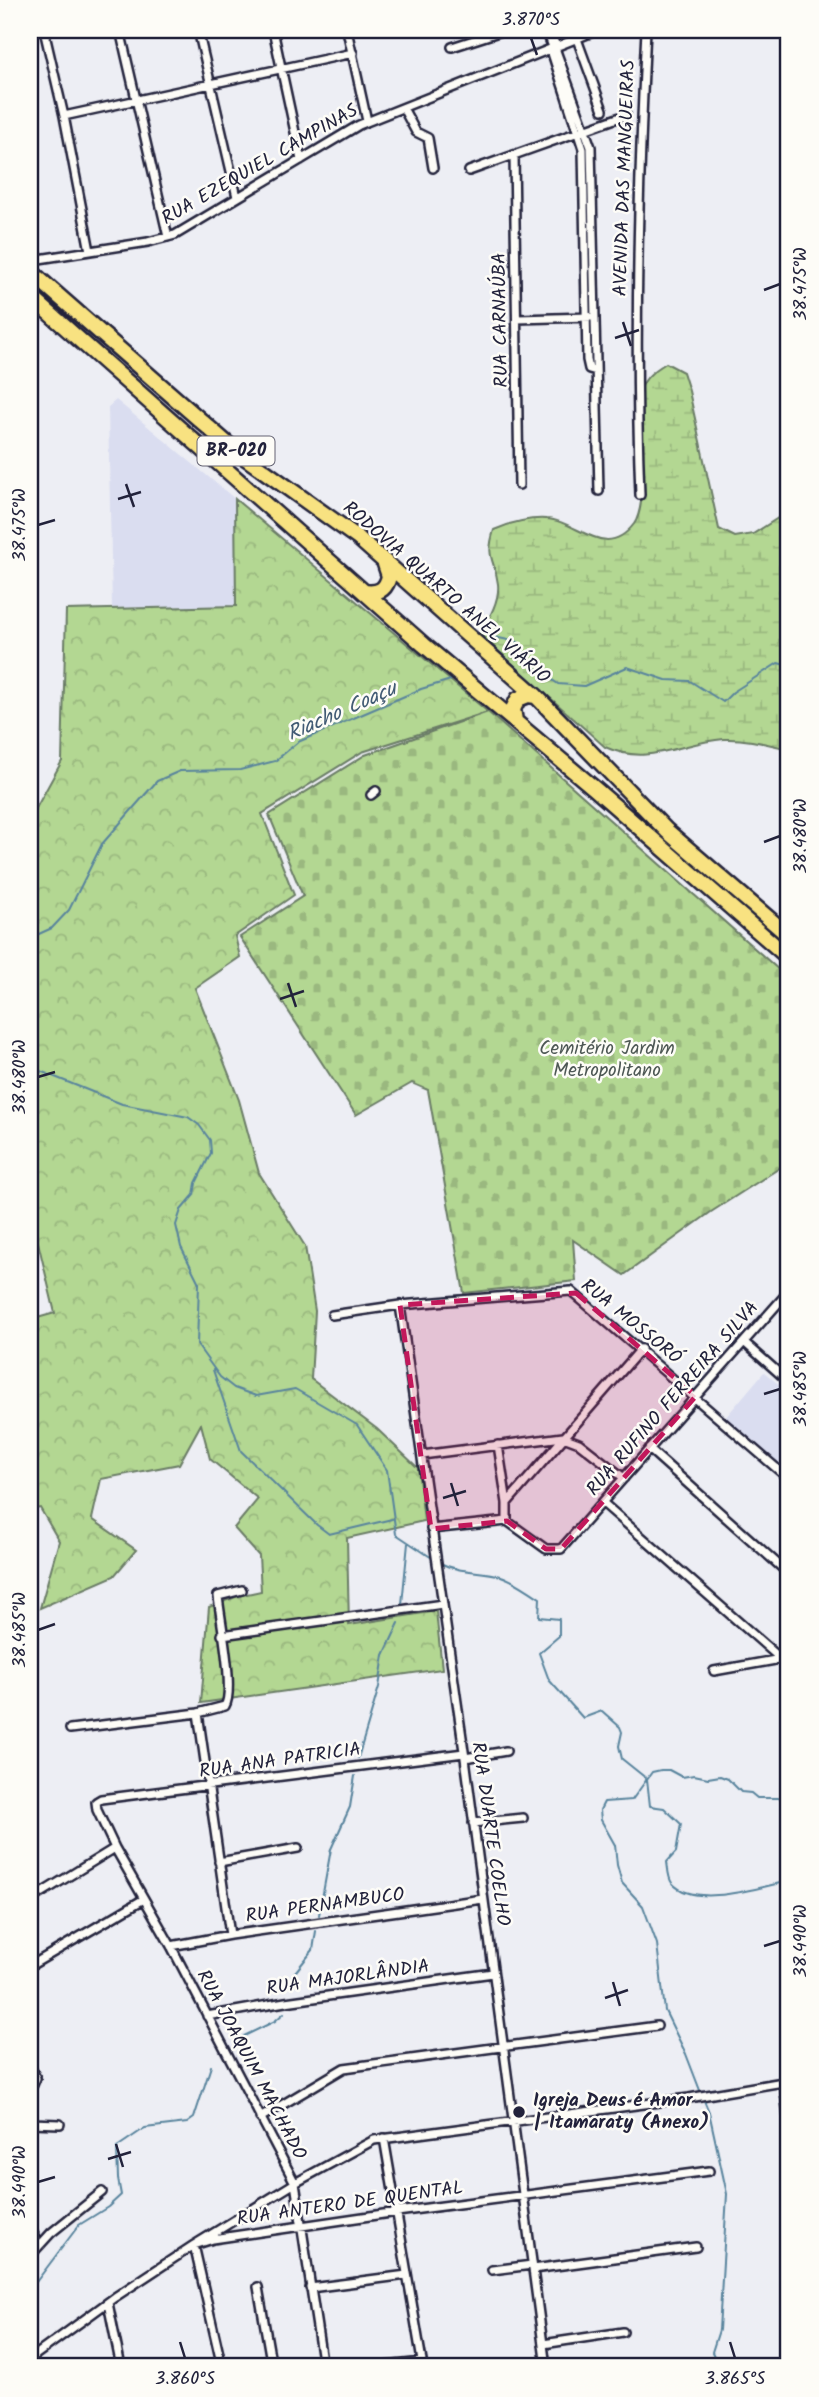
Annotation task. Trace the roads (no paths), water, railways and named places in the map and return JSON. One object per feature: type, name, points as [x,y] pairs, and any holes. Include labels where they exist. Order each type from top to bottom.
[{"type":"highway","name":"RODOVIA QUARTO ANEL VIÁRIO","points":[[34,265],[130,359],[232,448],[358,538],[504,667],[536,696],[650,815],[789,936]]},
{"type":"highway","name":"BR-020","points":[[30,296],[424,645],[789,958]]},
{"type":"highway","points":[[119,376],[130,359]]},
{"type":"highway","points":[[364,592],[377,593],[385,586],[389,576],[384,563]]},
{"type":"highway","points":[[515,721],[513,709],[518,699],[528,695],[536,696]]},
{"type":"street","points":[[44,30],[90,251]]},
{"type":"street","points":[[120,30],[168,237]]},
{"type":"street","points":[[198,30],[237,197]]},
{"type":"street","points":[[273,30],[302,160]]},
{"type":"street","points":[[348,30],[367,121]]},
{"type":"street","points":[[452,47],[505,30]]},
{"type":"street","points":[[548,30],[552,47]]},
{"type":"street","name":"RUA EZEQUIEL CAMPINAS","points":[[34,265],[90,251],[168,237],[188,228],[367,121],[598,30]]},
{"type":"street","name":"AVENIDA DAS MANGUEIRAS","points":[[640,495],[635,376],[638,201],[646,30]]},
{"type":"street","points":[[578,39],[603,110]]},
{"type":"street","name":"AVENIDA DAS MANGUEIRAS","points":[[552,47],[582,129],[591,317],[588,366],[596,371],[599,491]]},
{"type":"street","points":[[64,117],[353,53]]},
{"type":"street","points":[[402,108],[416,132],[428,138],[433,168]]},
{"type":"street","points":[[469,171],[626,115]]},
{"type":"street","name":"RUA CARNAÚBA","points":[[514,155],[519,485]]},
{"type":"street","points":[[517,319],[591,317]]},
{"type":"street","points":[[30,1275],[31,1296]]},
{"type":"street","name":"RUA MOSSORÓ","points":[[332,1315],[400,1306],[571,1291],[789,1479]]},
{"type":"street","name":"RUA RUFINO FERREIRA SILVA","points":[[508,1521],[546,1549],[561,1549],[789,1291]]},
{"type":"street","name":"RUA DUARTE COELHO","points":[[400,1306],[464,1755],[546,2367]]},
{"type":"street","points":[[744,1342],[789,1382]]},
{"type":"street","points":[[507,1503],[641,1349]]},
{"type":"street","points":[[422,1455],[563,1437],[579,1443],[624,1478]]},
{"type":"street","points":[[431,1529],[508,1521],[498,1445]]},
{"type":"street","points":[[649,1449],[789,1574]]},
{"type":"street","points":[[603,1503],[781,1659]]},
{"type":"street","points":[[70,1729],[222,1708],[229,1701],[218,1596],[242,1590]]},
{"type":"street","points":[[222,1635],[443,1604]]},
{"type":"street","points":[[714,1671],[781,1659],[789,1653]]},
{"type":"street","points":[[198,1713],[230,1935]]},
{"type":"street","name":"RUA ANA PATRICIA","points":[[101,1800],[506,1751]]},
{"type":"street","name":"RUA JOAQUIM MACHADO","points":[[101,1800],[96,1802],[97,1811],[115,1848],[171,1946],[295,2183],[323,2367]]},
{"type":"street","points":[[473,1823],[523,1818]]},
{"type":"street","points":[[30,1900],[115,1848]]},
{"type":"street","points":[[219,1862],[298,1848]]},
{"type":"street","points":[[30,1966],[144,1899]]},
{"type":"street","name":"RUA PERNAMBUCO","points":[[171,1946],[483,1899]]},
{"type":"street","name":"RUA MAJORLÂNDIA","points":[[207,2016],[285,2002],[493,1973]]},
{"type":"street","points":[[261,2118],[344,2068],[657,2026]]},
{"type":"street","points":[[30,2066],[36,2078],[33,2085],[30,2085]]},
{"type":"street","points":[[222,2367],[194,2245],[295,2183],[374,2140],[689,2098],[786,2082],[789,2126]]},
{"type":"street","points":[[30,2123],[60,2124]]},
{"type":"street","points":[[376,2367],[422,2365],[384,2138]]},
{"type":"street","name":"RUA ANTERO DE QUENTAL","points":[[30,2359],[194,2245],[213,2239],[709,2171]]},
{"type":"street","points":[[30,2256],[39,2245],[102,2192]]},
{"type":"street","points":[[30,2227],[39,2245]]},
{"type":"street","points":[[492,2270],[696,2247]]},
{"type":"street","points":[[310,2288],[407,2275]]},
{"type":"street","points":[[258,2287],[272,2367]]},
{"type":"street","points":[[108,2303],[121,2367]]},
{"type":"street","points":[[543,2344],[623,2332]]},
{"type":"waterway","name":"Riacho Coaçu","points":[[489,636],[518,642],[530,664],[558,684],[584,686],[627,667],[666,680],[690,681],[723,702],[733,692],[778,663],[789,666]]},
{"type":"waterway","name":"Riacho Coaçu","points":[[30,938],[52,928],[69,910],[102,844],[157,781],[180,771],[240,770],[275,761],[298,742],[421,689],[454,679]]},
{"type":"waterway","points":[[30,1072],[40,1071],[122,1104],[188,1117],[199,1125],[210,1140],[211,1153],[196,1183],[194,1195],[181,1210],[176,1225],[181,1247],[199,1283],[197,1345],[220,1377],[234,1388],[256,1396],[295,1389],[357,1425],[387,1470],[396,1534],[432,1558]]},
{"type":"waterway","points":[[213,1370],[241,1451],[317,1525],[329,1534],[392,1519]]},
{"type":"waterway","points":[[402,1604],[408,1543]]},
{"type":"waterway","points":[[440,1563],[512,1580],[540,1598],[539,1617],[559,1619],[559,1636],[539,1653],[549,1680],[583,1718],[602,1711],[620,1727],[622,1732],[619,1746],[622,1759],[647,1779],[650,1806],[664,1808],[681,1824],[676,1852],[667,1862],[672,1883],[682,1891],[711,1895],[789,1881]]},
{"type":"waterway","points":[[358,1758],[379,1687],[384,1655],[399,1623]]},
{"type":"waterway","points":[[701,2093],[665,2011],[657,1944],[643,1906],[622,1883],[615,1845],[601,1820],[600,1810],[604,1802],[632,1800],[652,1772],[661,1770],[669,1770],[682,1777],[720,1776],[728,1779],[741,1792],[751,1793],[757,1798],[780,1798],[789,1789]]},
{"type":"waterway","points":[[319,1915],[331,1849],[350,1807],[355,1776]]},
{"type":"waterway","points":[[292,1976],[313,1950],[316,1931]]},
{"type":"waterway","points":[[242,2037],[275,2021],[284,2013]]},
{"type":"waterway","points":[[30,2290],[79,2225],[108,2207],[121,2195],[117,2147],[145,2128],[187,2123],[194,2118],[211,2066]]},
{"type":"waterway","points":[[703,2098],[709,2112],[727,2194],[719,2330],[712,2352],[719,2367]]},
{"type":"place","name":"Igreja Deus é Amor | Itamaraty (Anexo)","points":[[519,2112]]},
{"type":"park label","name":"Cemitério Jardim Metropolitano","points":[[607,1060]]}]
